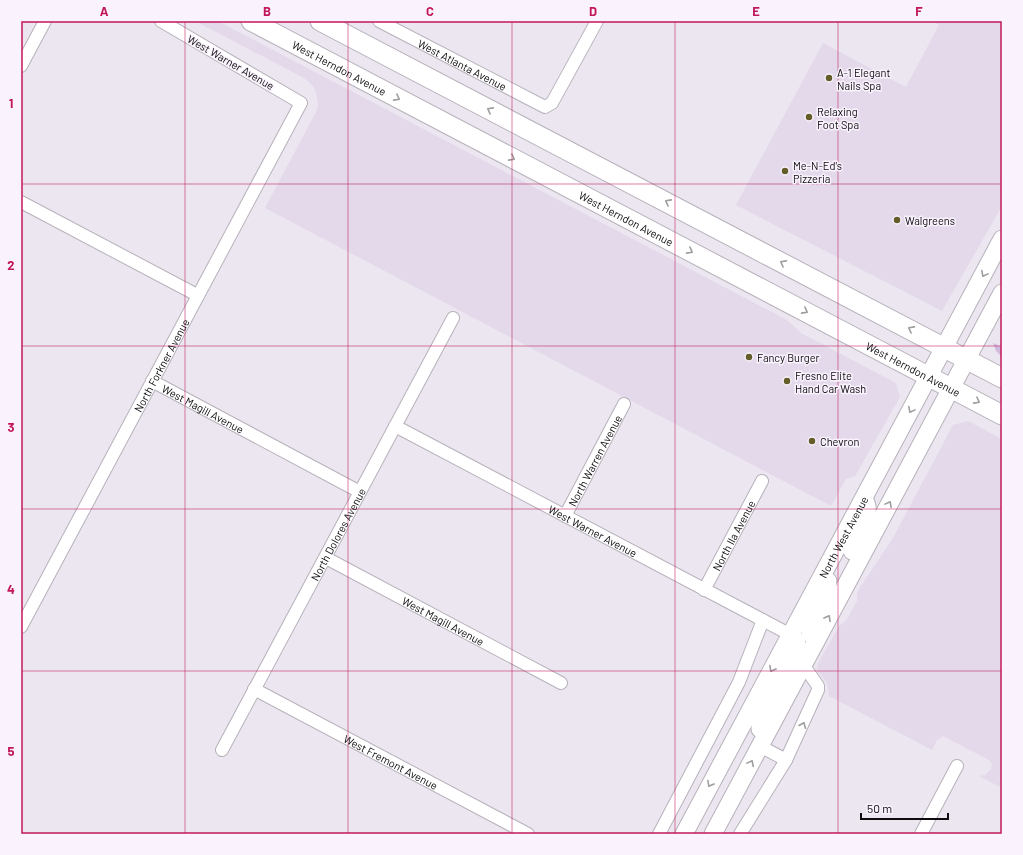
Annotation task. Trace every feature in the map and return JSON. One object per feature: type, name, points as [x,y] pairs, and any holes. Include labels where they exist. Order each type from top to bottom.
[{"type":"main road","name":"West Herndon Avenue","points":[[251,21],[1002,415]]},
{"type":"main road","points":[[320,21],[1002,378]]},
{"type":"main road","name":"North West Avenue","points":[[684,834],[1002,239]]},
{"type":"main road","points":[[713,834],[1002,293]]},
{"type":"main road","points":[[838,599],[840,573],[860,535],[867,514],[867,505],[863,499]]},
{"type":"main road","points":[[816,641],[810,633],[810,628],[826,593],[831,559]]},
{"type":"main road","points":[[760,746],[760,722],[797,651],[798,645],[796,639],[790,635]]},
{"type":"street","points":[[21,66],[45,21]]},
{"type":"street","name":"West Warner Avenue","points":[[161,21],[301,103]]},
{"type":"street","name":"West Atlanta Avenue","points":[[379,21],[545,107],[552,102],[597,21]]},
{"type":"street","name":"North Forkner Avenue","points":[[21,627],[82,516],[197,295],[301,103]]},
{"type":"street","points":[[21,202],[197,295]]},
{"type":"street","name":"North Dolores Avenue","points":[[222,750],[454,318]]},
{"type":"street","name":"West Magill Avenue","points":[[152,381],[360,492]]},
{"type":"street","name":"North Warren Avenue","points":[[565,516],[624,404]]},
{"type":"street","name":"West Warner Avenue","points":[[395,426],[790,635]]},
{"type":"street","name":"North Ila Avenue","points":[[704,590],[762,481]]},
{"type":"street","name":"West Magill Avenue","points":[[326,558],[561,683]]},
{"type":"street","points":[[659,834],[739,682],[763,620]]},
{"type":"street","points":[[740,834],[786,760],[818,690],[818,686],[804,666]]},
{"type":"street","name":"West Fremont Avenue","points":[[254,689],[528,834]]},
{"type":"street","points":[[760,746],[786,760]]},
{"type":"street","points":[[921,834],[958,766]]},
{"type":"shaded area","points":[[195,21],[218,21],[787,320],[801,333],[896,383],[900,397],[855,476],[846,479],[831,506],[265,208],[316,112],[318,105],[316,92],[313,86],[304,78]]},
{"type":"shaded area","points":[[932,21],[1002,21],[1002,206],[942,311],[736,205],[823,43],[906,87],[939,25]]},
{"type":"shaded area","points":[[993,343],[1002,347],[1002,357],[996,351]]},
{"type":"shaded area","points":[[968,421],[1002,439],[1002,788],[979,776],[985,775],[991,769],[992,764],[989,760],[943,736],[937,740],[932,750],[829,696],[827,683],[817,670],[818,663],[840,625],[846,621],[857,601],[857,592],[893,538],[953,425]]},
{"type":"place","name":"A-1 Elegant Nails Spa","points":[[829,78]]},
{"type":"place","name":"Relaxing Foot Spa","points":[[809,117]]},
{"type":"place","name":"Me-N-Ed's Pizzeria","points":[[785,171]]},
{"type":"place","name":"Walgreens","points":[[897,220]]},
{"type":"place","name":"Fancy Burger","points":[[749,357]]},
{"type":"place","name":"Fresno Elite Hand Car Wash","points":[[787,381]]},
{"type":"place","name":"Chevron","points":[[812,441]]}]
